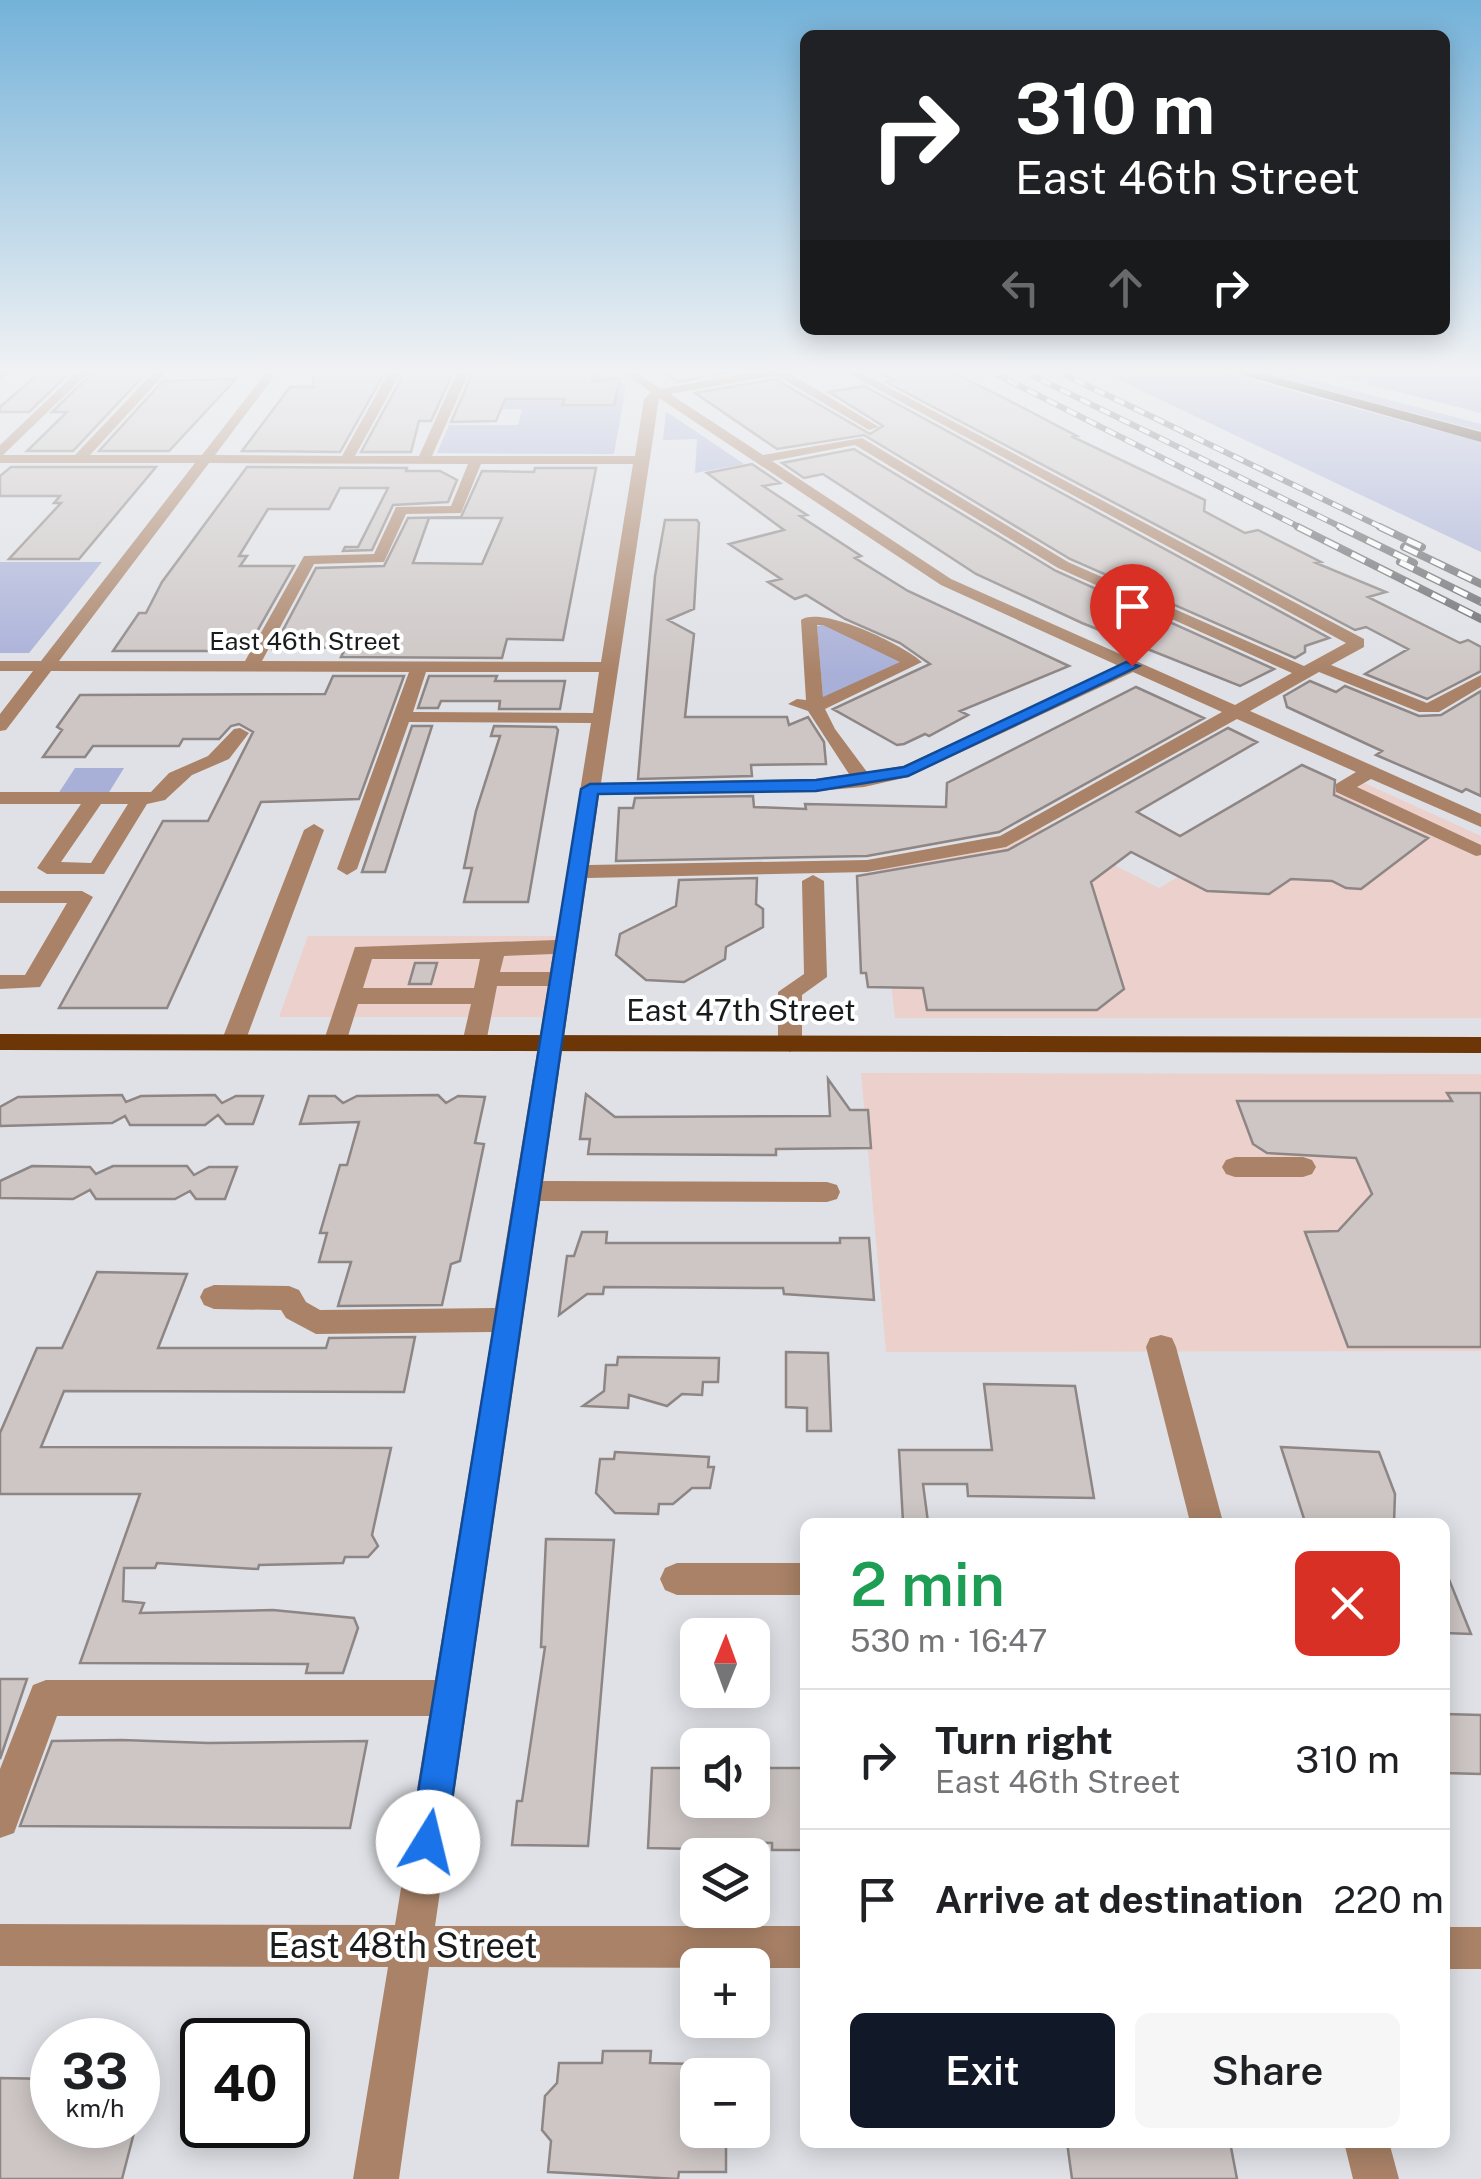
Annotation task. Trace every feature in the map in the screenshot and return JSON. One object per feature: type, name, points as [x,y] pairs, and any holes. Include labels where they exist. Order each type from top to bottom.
[{"type":"main road","name":"East 47th Street","points":[[0,1042],[1481,1045]]},
{"type":"street","points":[[0,726],[197,472]]},
{"type":"street","points":[[251,666],[309,559],[378,559],[401,510],[456,510],[471,472]]},
{"type":"street","points":[[376,2179],[638,472]]},
{"type":"street","points":[[778,472],[946,582],[1481,821]]},
{"type":"street","points":[[907,472],[1064,566],[1311,669],[1425,708],[1433,708],[1481,680]]},
{"type":"street","points":[[578,872],[867,866],[1006,841],[1358,643],[1037,472]]},
{"type":"street","points":[[806,706],[914,662],[826,620],[809,620],[806,706],[864,780]]},
{"type":"street","name":"East 46th Street","points":[[0,666],[609,667]]},
{"type":"street","points":[[347,869],[420,666]]},
{"type":"street","points":[[590,789],[816,785],[864,780],[928,764],[1132,666]]},
{"type":"street","points":[[402,718],[601,718]]},
{"type":"street","points":[[0,798],[141,798],[165,794],[176,777],[225,758],[240,734]]},
{"type":"street","points":[[1369,772],[1343,788],[1476,850]]},
{"type":"street","points":[[95,798],[47,868],[97,870],[141,798]]},
{"type":"street","points":[[233,1042],[314,830]]},
{"type":"street","points":[[790,1044],[790,992],[816,976],[812,881]]},
{"type":"street","points":[[0,897],[82,897],[32,982],[0,982]]},
{"type":"street","points":[[335,1043],[363,952],[493,952],[510,947],[566,947]]},
{"type":"street","points":[[474,1043],[493,952]]},
{"type":"street","points":[[349,996],[561,979]]},
{"type":"street","points":[[1235,1167],[1303,1167]]},
{"type":"street","points":[[529,1191],[827,1192]]},
{"type":"street","points":[[214,1298],[289,1298],[296,1310],[316,1322],[508,1320]]},
{"type":"street","points":[[1162,1346],[1206,1518]]},
{"type":"street","points":[[676,1579],[800,1579]]},
{"type":"street","points":[[0,1820],[46,1698],[450,1698]]},
{"type":"street","name":"East 48th Street","points":[[0,1945],[800,1947]]},
{"type":"street","points":[[1450,1948],[1481,1948]]},
{"type":"street","points":[[1368,2148],[1376,2179]]},
{"type":"shaded area","points":[[1312,472],[1481,472],[1481,552]]},
{"type":"shaded area","points":[[0,562],[102,562],[29,653],[0,653]]},
{"type":"shaded area","points":[[826,624],[906,663],[823,698],[817,626]]},
{"type":"shaded area","points":[[75,768],[124,768],[108,794],[58,794]]},
{"type":"shaded area","points":[[1351,777],[1481,836],[1481,1018],[895,1018],[878,865],[1040,827],[1159,888]]},
{"type":"shaded area","points":[[308,936],[568,936],[555,1017],[279,1017]]},
{"type":"shaded area","points":[[861,1073],[1481,1074],[1481,1351],[886,1352]]},
{"type":"building","points":[[5,472],[152,472],[79,559],[9,559],[61,503],[54,503],[60,496],[0,496],[0,476]]},
{"type":"building","points":[[244,472],[441,472],[457,480],[448,502],[393,505],[372,550],[343,551],[345,547],[358,547],[388,488],[340,488],[329,509],[268,509],[239,556],[247,556],[240,566],[294,566],[246,651],[113,651],[139,613],[146,613],[162,582]]},
{"type":"building","points":[[482,472],[595,472],[563,640],[507,639],[502,658],[341,657],[346,647],[273,649],[316,568],[384,566],[408,518],[461,517]],"holes":[[[429,518],[502,518],[482,564],[413,563]]]},
{"type":"building","points":[[763,472],[780,483],[763,486],[861,556],[855,558],[908,591],[1069,666],[960,711],[968,715],[929,736],[925,734],[897,745],[833,709],[930,664],[900,643],[845,619],[806,595],[795,599],[768,582],[781,579],[729,544],[784,530],[707,473]]},
{"type":"building","points":[[795,472],[892,472],[1056,571],[1274,669],[1240,686],[1082,623],[976,574],[823,474],[804,478]]},
{"type":"building","points":[[925,472],[1022,472],[1329,638],[1305,646],[1305,652],[1295,658],[1070,559]]},
{"type":"building","points":[[1056,472],[1146,472],[1205,500],[1204,511],[1245,533],[1258,530],[1321,562],[1316,563],[1386,592],[1368,597],[1460,643],[1468,640],[1481,647],[1481,671],[1427,699],[1365,674],[1408,649],[1366,627],[1355,630]]},
{"type":"building","points":[[665,520],[699,523],[694,609],[668,620],[694,634],[685,717],[787,717],[789,725],[808,717],[824,742],[826,764],[751,765],[752,776],[638,779],[655,576]]},
{"type":"building","points":[[333,676],[404,676],[359,799],[261,802],[167,1008],[59,1008],[163,821],[208,821],[253,732],[239,724],[231,726],[219,739],[183,739],[179,746],[93,746],[85,757],[43,757],[62,730],[57,727],[80,695],[325,694]]},
{"type":"building","points":[[429,676],[565,681],[560,709],[499,709],[500,701],[441,701],[438,708],[418,708]]},
{"type":"building","points":[[1310,681],[1336,692],[1345,686],[1419,716],[1441,715],[1481,691],[1481,796],[1466,789],[1462,792],[1376,755],[1382,751],[1287,707],[1284,696]]},
{"type":"building","points":[[1136,687],[1204,718],[999,832],[867,856],[616,861],[619,808],[633,808],[635,798],[753,796],[754,807],[806,809],[805,804],[946,807],[947,783]]},
{"type":"building","points":[[412,726],[432,726],[385,872],[362,872]]},
{"type":"building","points":[[494,726],[558,730],[528,902],[464,902],[472,868],[464,868],[476,811],[500,736],[491,736]]},
{"type":"building","points":[[1228,728],[1257,742],[1137,812],[1180,836],[1302,765],[1335,780],[1334,795],[1428,838],[1361,889],[1346,888],[1332,881],[1291,879],[1269,894],[1207,891],[1131,852],[1091,882],[1124,989],[1097,1010],[927,1010],[923,988],[868,987],[866,973],[861,973],[857,876],[1008,850]]},
{"type":"building","points":[[757,878],[756,904],[763,909],[763,927],[726,947],[725,959],[684,982],[646,980],[616,955],[620,934],[676,906],[679,880]]},
{"type":"building","points":[[415,963],[437,963],[431,984],[409,984]]},
{"type":"building","points":[[828,1079],[850,1110],[868,1110],[871,1148],[776,1149],[776,1155],[588,1154],[590,1139],[580,1139],[586,1094],[615,1117],[830,1116]]},
{"type":"building","points":[[1447,1093],[1481,1093],[1481,1347],[1348,1347],[1305,1232],[1338,1231],[1372,1194],[1356,1158],[1267,1153],[1253,1144],[1237,1101],[1452,1101]]},
{"type":"building","points":[[122,1095],[126,1102],[141,1096],[215,1095],[222,1103],[236,1096],[263,1096],[253,1124],[226,1124],[218,1115],[205,1125],[130,1125],[125,1116],[112,1123],[0,1126],[0,1107],[18,1097]]},
{"type":"building","points":[[438,1095],[446,1103],[458,1096],[485,1097],[475,1143],[484,1144],[460,1261],[451,1264],[442,1305],[338,1306],[351,1262],[319,1262],[327,1233],[320,1233],[340,1165],[347,1165],[359,1122],[300,1124],[309,1096],[335,1096],[343,1103],[357,1096]]},
{"type":"building","points":[[32,1166],[90,1167],[96,1174],[113,1166],[187,1166],[194,1175],[209,1167],[237,1167],[225,1199],[196,1199],[190,1191],[175,1199],[96,1199],[90,1190],[73,1199],[0,1198],[0,1181]]},
{"type":"building","points":[[582,1232],[607,1232],[606,1243],[840,1243],[840,1238],[869,1238],[874,1300],[784,1294],[783,1288],[604,1287],[603,1294],[587,1294],[559,1315],[567,1256],[574,1256]]},
{"type":"building","points":[[97,1272],[187,1274],[158,1348],[326,1348],[329,1338],[415,1337],[404,1392],[64,1391],[41,1447],[391,1448],[372,1535],[378,1546],[368,1557],[345,1557],[343,1563],[259,1565],[258,1569],[157,1563],[155,1568],[124,1568],[123,1601],[144,1603],[140,1613],[273,1610],[354,1618],[358,1628],[343,1673],[306,1673],[308,1664],[80,1663],[140,1494],[0,1494],[0,1433],[37,1348],[62,1348]]},
{"type":"building","points":[[786,1352],[828,1353],[831,1431],[807,1431],[807,1408],[786,1407]]},
{"type":"building","points":[[618,1357],[719,1358],[718,1382],[703,1382],[702,1395],[682,1394],[667,1406],[629,1395],[628,1408],[583,1406],[604,1391],[606,1365],[617,1365]]},
{"type":"building","points":[[984,1384],[1075,1386],[1094,1498],[968,1496],[967,1484],[923,1484],[927,1518],[903,1518],[899,1450],[992,1450]]},
{"type":"building","points":[[1281,1447],[1379,1452],[1395,1494],[1394,1518],[1304,1518]]},
{"type":"building","points":[[615,1452],[709,1457],[708,1467],[714,1467],[710,1488],[692,1488],[673,1504],[659,1504],[658,1514],[615,1513],[596,1493],[600,1459],[614,1459]]},
{"type":"building","points":[[546,1539],[614,1540],[588,1846],[512,1845],[545,1647],[541,1647]]},
{"type":"building","points":[[1450,1582],[1471,1634],[1450,1633]]},
{"type":"building","points":[[0,1679],[27,1679],[0,1759]]},
{"type":"building","points":[[1450,1714],[1481,1715],[1481,1774],[1450,1773]]},
{"type":"building","points":[[52,1741],[367,1741],[350,1828],[20,1826]]},
{"type":"building","points":[[652,1768],[680,1768],[680,1818],[770,1818],[770,1768],[800,1768],[800,1850],[772,1850],[770,1838],[680,1838],[680,1849],[648,1848]]},
{"type":"building","points":[[603,2051],[651,2051],[650,2063],[680,2064],[680,2148],[726,2148],[726,2172],[679,2172],[678,2179],[548,2172],[551,2141],[542,2130],[545,2096],[557,2083],[559,2063],[602,2063]]},
{"type":"building","points":[[0,2078],[30,2079],[30,2148],[130,2148],[122,2179],[0,2179]]},
{"type":"building","points":[[1068,2148],[1231,2148],[1237,2179],[1072,2179]]},
{"type":"railway","points":[[1189,472],[1303,529]]},
{"type":"railway","points":[[1228,472],[1345,529]]},
{"type":"railway","points":[[1266,472],[1385,529]]},
{"type":"railway","points":[[1298,527],[1481,619]]},
{"type":"railway","points":[[1340,527],[1414,563]]},
{"type":"railway","points":[[1380,527],[1422,547]]},
{"type":"railway","points":[[1404,547],[1481,584]]},
{"type":"railway","points":[[1400,562],[1481,602]]},
{"type":"route","points":[[428,1842],[590,789],[816,785],[908,771],[1132,666]]}]
